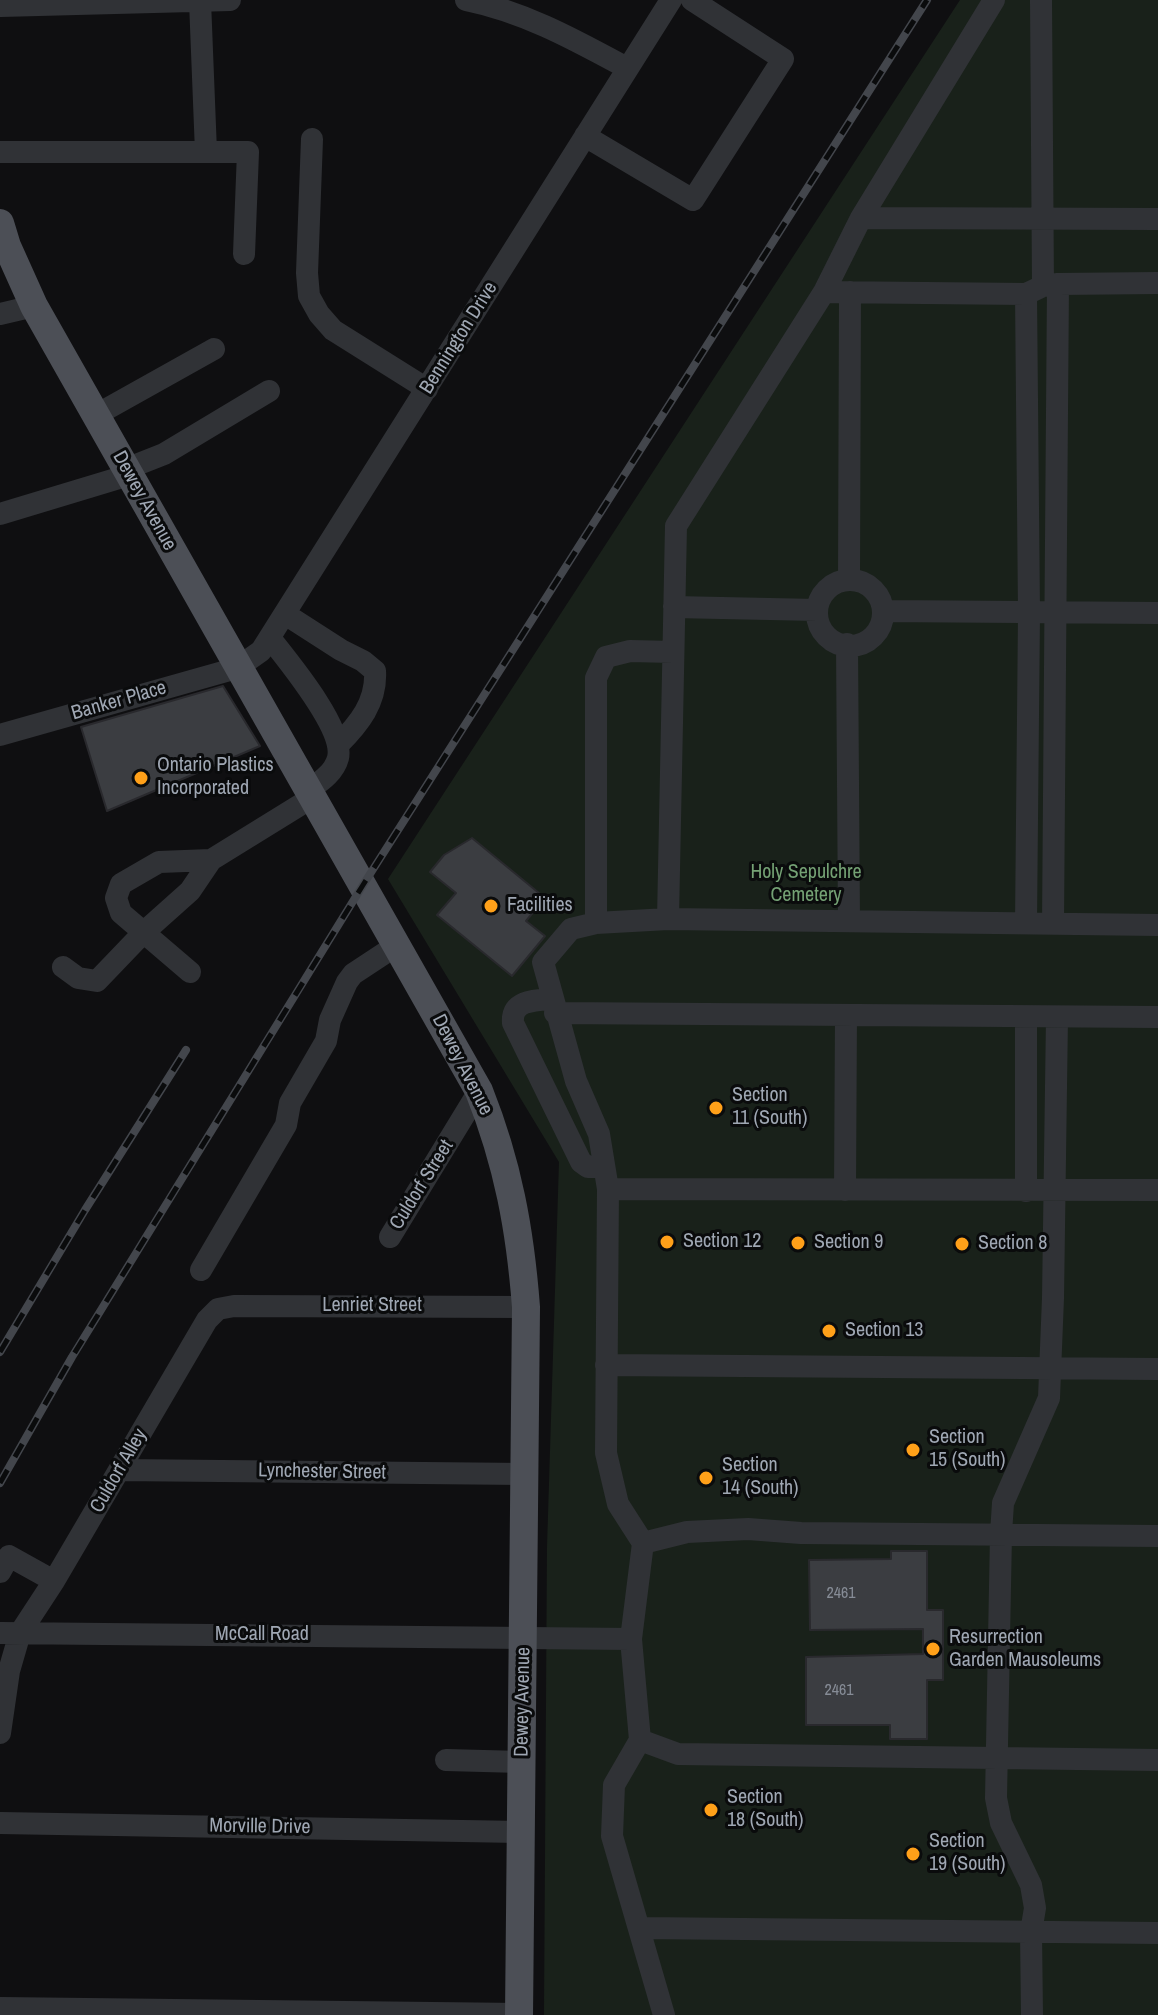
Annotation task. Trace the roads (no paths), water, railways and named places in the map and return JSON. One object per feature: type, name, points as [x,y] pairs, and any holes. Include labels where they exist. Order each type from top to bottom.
[{"type":"main road","name":"Dewey Avenue","points":[[0,223],[34,306],[479,1091],[497,1136],[516,1211],[526,1307],[519,2015]]},
{"type":"street","points":[[0,6],[230,0]]},
{"type":"street","points":[[466,0],[520,14],[551,27],[627,68]]},
{"type":"street","name":"Bennington Drive","points":[[237,668],[261,651],[270,638],[671,0]]},
{"type":"street","points":[[585,136],[693,200],[783,59],[692,0]]},
{"type":"street","points":[[668,919],[676,526],[824,292],[861,218],[994,0]]},
{"type":"street","points":[[1026,923],[1029,613],[1042,288],[1041,0]]},
{"type":"street","points":[[200,1],[206,152]]},
{"type":"street","points":[[312,139],[307,273],[309,296],[333,330],[427,389]]},
{"type":"street","points":[[0,152],[248,152],[244,254]]},
{"type":"street","points":[[861,218],[1158,219]]},
{"type":"street","points":[[824,292],[1158,283]]},
{"type":"street","points":[[1042,288],[1057,613],[1053,923]]},
{"type":"street","points":[[849,580],[850,292]]},
{"type":"street","points":[[0,314],[34,306]]},
{"type":"street","points":[[96,415],[214,349]]},
{"type":"street","points":[[0,514],[128,472],[269,391]]},
{"type":"street","points":[[849,580],[868,585],[876,592],[883,611],[882,622],[870,639],[860,644],[839,644],[822,631],[817,610],[820,600],[831,586],[849,580]]},
{"type":"street","points":[[674,607],[817,610]]},
{"type":"street","points":[[883,611],[1158,613]]},
{"type":"street","points":[[285,614],[375,671],[373,699],[353,730],[338,745]]},
{"type":"street","points":[[63,967],[78,978],[97,981],[143,933],[190,891],[211,860],[311,794],[327,777],[338,758],[338,745],[327,716],[270,638]]},
{"type":"street","points":[[847,644],[849,921]]},
{"type":"street","points":[[596,923],[596,678],[606,657],[630,651],[673,652]]},
{"type":"street","name":"Banker Place","points":[[0,735],[237,668]]},
{"type":"street","points":[[190,972],[121,913],[116,898],[121,884],[159,862],[211,860]]},
{"type":"street","points":[[664,2015],[612,1836],[614,1785],[640,1740],[631,1639],[643,1543],[618,1504],[606,1453],[608,1189],[599,1134],[576,1081],[543,962],[571,929],[596,923],[668,919],[1158,925]]},
{"type":"street","points":[[201,1270],[286,1125],[290,1103],[326,1041],[330,1020],[347,982],[353,974],[397,945]]},
{"type":"street","points":[[604,1167],[588,1167],[581,1162],[513,1023],[512,1015],[517,1006],[529,1001],[554,1006],[846,1015],[1158,1017]]},
{"type":"street","points":[[845,1190],[846,1015]]},
{"type":"street","points":[[1026,1017],[1026,1191]]},
{"type":"street","points":[[1032,2015],[1031,1932],[1035,1908],[1031,1885],[1001,1823],[996,1798],[1001,1534],[1003,1503],[1049,1398],[1057,1017]]},
{"type":"street","name":"Culdorf Street","points":[[390,1237],[479,1091]]},
{"type":"street","points":[[608,1189],[1158,1190]]},
{"type":"street","name":"Lenriet Street","points":[[218,1309],[234,1306],[526,1307]]},
{"type":"street","name":"Culdorf Alley","points":[[0,1733],[9,1671],[10,1633],[54,1581],[207,1320],[218,1309]]},
{"type":"street","points":[[606,1365],[1158,1369]]},
{"type":"street","name":"Lynchester Street","points":[[120,1470],[524,1474]]},
{"type":"street","points":[[643,1543],[687,1532],[748,1529],[801,1533],[1158,1536]]},
{"type":"street","points":[[0,1572],[9,1556],[54,1581]]},
{"type":"street","name":"McCall Road","points":[[10,1633],[631,1639]]},
{"type":"street","points":[[640,1740],[678,1754],[1158,1760]]},
{"type":"street","points":[[446,1760],[521,1762]]},
{"type":"street","name":"Morville Drive","points":[[0,1823],[520,1832]]},
{"type":"street","points":[[640,1928],[1158,1933]]},
{"type":"street","points":[[0,2008],[519,2015]]},
{"type":"railway","points":[[0,1483],[72,1357],[363,885],[927,0]]},
{"type":"railway","points":[[0,1352],[186,1050]]},
{"type":"place","name":"Ontario Plastics Incorporated","points":[[141,778]]},
{"type":"place","name":"Facilities","points":[[491,906]]},
{"type":"place","name":"Section 11 (South)","points":[[716,1108]]},
{"type":"place","name":"Section 12","points":[[667,1242]]},
{"type":"place","name":"Section 9","points":[[798,1243]]},
{"type":"place","name":"Section 8","points":[[962,1244]]},
{"type":"place","name":"Section 13","points":[[829,1331]]},
{"type":"place","name":"Section 15 (South)","points":[[913,1450]]},
{"type":"place","name":"Section 14 (South)","points":[[706,1478]]},
{"type":"place","name":"Resurrection Garden Mausoleums","points":[[933,1649]]},
{"type":"place","name":"Section 18 (South)","points":[[711,1810]]},
{"type":"place","name":"Section 19 (South)","points":[[913,1854]]},
{"type":"park label","name":"Holy Sepulchre Cemetery","points":[[806,884]]}]
